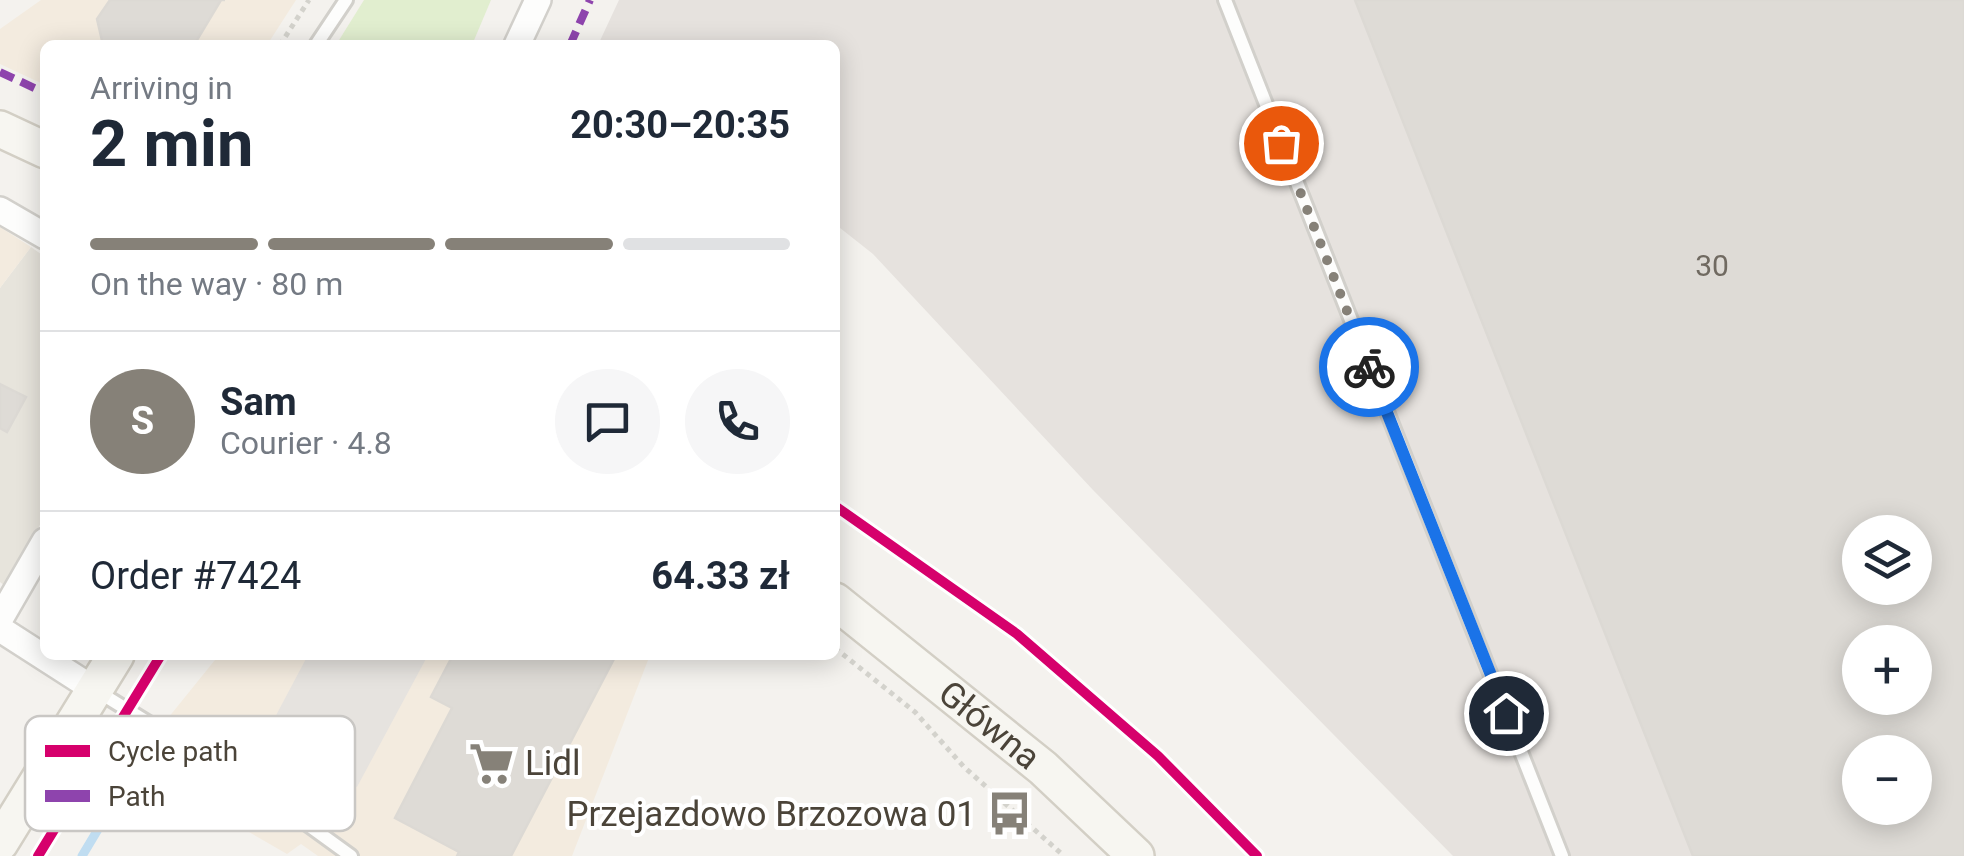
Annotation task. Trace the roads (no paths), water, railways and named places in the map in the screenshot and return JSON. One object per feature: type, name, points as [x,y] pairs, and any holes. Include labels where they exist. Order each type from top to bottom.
[{"type":"main road","points":[[0,129],[40,148]]},
{"type":"main road","name":"Główna","points":[[840,606],[1017,747],[1136,856]]},
{"type":"main road","points":[[79,716],[113,660]]},
{"type":"main road","points":[[0,842],[25,802]]},
{"type":"street","points":[[519,40],[538,0]]},
{"type":"street","points":[[0,210],[40,233]]},
{"type":"street","points":[[0,619],[40,550]]},
{"type":"street","points":[[0,630],[40,655]]},
{"type":"street","points":[[48,660],[95,690]]},
{"type":"lane","points":[[319,40],[346,0]]},
{"type":"lane","points":[[1224,0],[1562,856]]},
{"type":"lane","points":[[95,690],[137,716]]},
{"type":"lane","points":[[316,831],[351,856]]},
{"type":"waterway","points":[[82,856],[97,831]]},
{"type":"place","name":"Lidl","points":[[492,763]]},
{"type":"place","name":"Przejazdowo Brzozowa 01","points":[[1009,814]]}]
